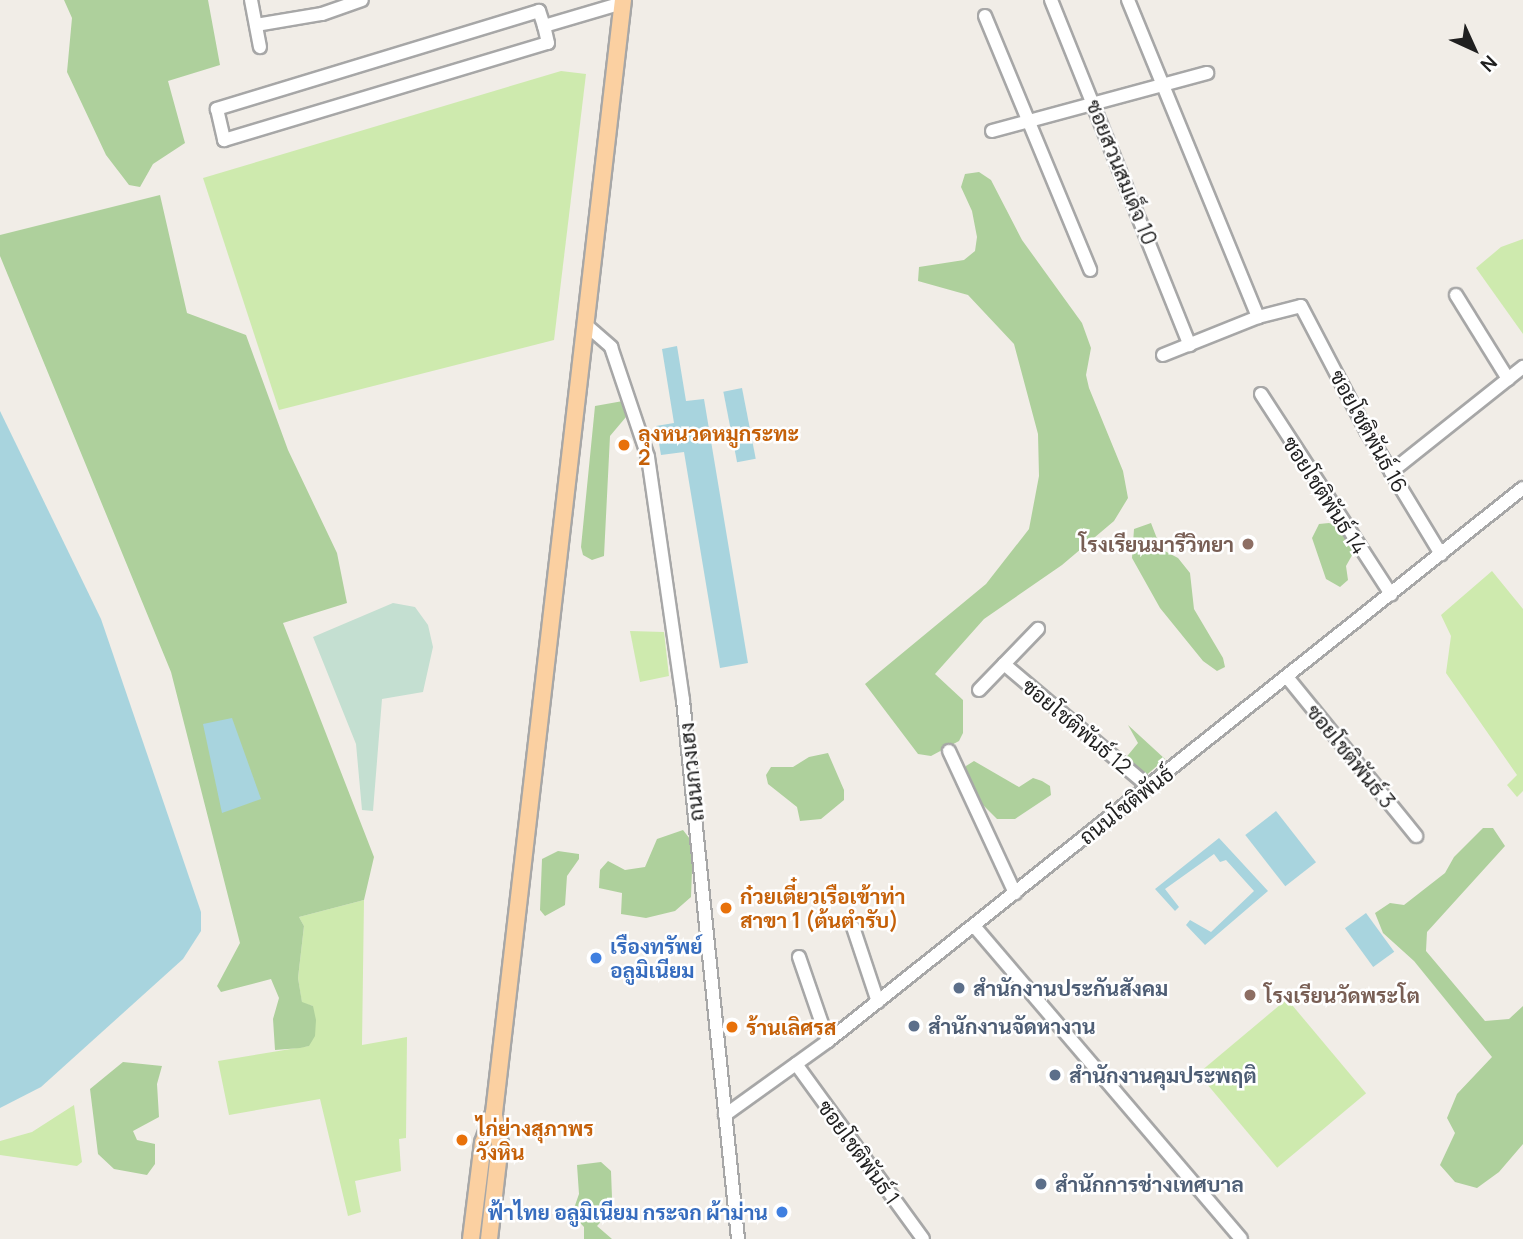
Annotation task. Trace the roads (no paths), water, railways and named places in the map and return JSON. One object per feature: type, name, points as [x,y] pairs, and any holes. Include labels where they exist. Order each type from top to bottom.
[{"type":"main road","points":[[471,1239],[482,1143],[494,1113],[622,1]]},
{"type":"main road","points":[[489,1239],[500,1144],[494,1113]]},
{"type":"street","points":[[251,0],[260,47]]},
{"type":"street","points":[[320,0],[322,14]]},
{"type":"street","points":[[256,25],[322,14],[362,0]]},
{"type":"street","name":"ซอยสวนสมเด็จ 10","points":[[1051,0],[1095,103],[1190,345]]},
{"type":"street","points":[[1128,0],[1258,317],[1163,355]]},
{"type":"street","points":[[544,26],[622,1]]},
{"type":"street","points":[[539,11],[544,26],[548,43],[224,141],[217,108],[539,11]]},
{"type":"street","points":[[985,16],[1090,270]]},
{"type":"street","points":[[992,131],[1207,73]]},
{"type":"street","points":[[1456,295],[1508,379]]},
{"type":"street","name":"ซอยโชติพันธ์ 16","points":[[1258,317],[1301,306],[1391,472],[1441,554]]},
{"type":"street","name":"ถนนกวงเฮง","points":[[585,324],[611,347],[648,457],[683,700],[738,1239]]},
{"type":"street","points":[[1391,472],[1523,367]]},
{"type":"street","name":"ซอยโชติพันธ์ 14","points":[[1261,394],[1391,594]]},
{"type":"street","name":"ถนนโชติพันธ์","points":[[725,1115],[878,1002],[1523,488]]},
{"type":"street","name":"ซอยโชติพันธ์ 12","points":[[979,690],[1038,629]]},
{"type":"street","name":"ซอยโชติพันธ์ 12","points":[[1004,664],[1149,787]]},
{"type":"street","name":"ซอยโชติพันธ์ 3","points":[[1287,677],[1416,835]]},
{"type":"street","points":[[949,751],[1015,893]]},
{"type":"street","points":[[974,926],[1241,1239]]},
{"type":"street","points":[[853,928],[878,1002]]},
{"type":"street","points":[[799,957],[828,1041]]},
{"type":"street","name":"ซอยโชติพันธ์ 1","points":[[796,1064],[923,1239]]},
{"type":"water","points":[[677,346],[686,401],[704,399],[748,663],[720,668],[684,452],[661,455],[656,426],[674,423],[662,349]]},
{"type":"water","points":[[742,388],[756,459],[737,462],[723,392]]},
{"type":"water","points":[[0,411],[101,619],[201,912],[201,931],[183,959],[41,1087],[0,1108]]},
{"type":"water","points":[[232,718],[261,799],[222,813],[203,724]]},
{"type":"water","points":[[1276,811],[1316,862],[1285,886],[1245,835]]},
{"type":"water","points":[[1219,838],[1268,891],[1205,945],[1186,925],[1190,920],[1211,932],[1254,891],[1226,860],[1220,862],[1214,854],[1165,889],[1179,907],[1175,911],[1155,889]]},
{"type":"water","points":[[1366,913],[1394,952],[1373,967],[1345,928]]},
{"type":"place","name":"ลุงหนวดหมูกระทะ 2","points":[[624,445]]},
{"type":"place","name":"โรงเรียนมารีวิทยา","points":[[1248,544]]},
{"type":"place","name":"ก๋วยเตี๋ยวเรือเข้าท่า สาขา 1 (ต้นตำรับ)","points":[[726,908]]},
{"type":"place","name":"เรืองทรัพย์ อลูมิเนียม","points":[[596,958]]},
{"type":"place","name":"สำนักงานประกันสังคม","points":[[959,988]]},
{"type":"place","name":"โรงเรียนวัดพระโต","points":[[1250,995]]},
{"type":"place","name":"สำนักงานจัดหางาน","points":[[914,1026]]},
{"type":"place","name":"ร้านเลิศรส","points":[[732,1027]]},
{"type":"place","name":"สำนักงานคุมประพฤติ","points":[[1055,1075]]},
{"type":"place","name":"ไก่ย่างสุภาพร วังหิน","points":[[462,1140]]},
{"type":"place","name":"สำนักการช่างเทศบาล","points":[[1041,1184]]},
{"type":"place","name":"ฟ้าไทย อลูมิเนียม กระจก ผ้าม่าน","points":[[782,1212]]}]
